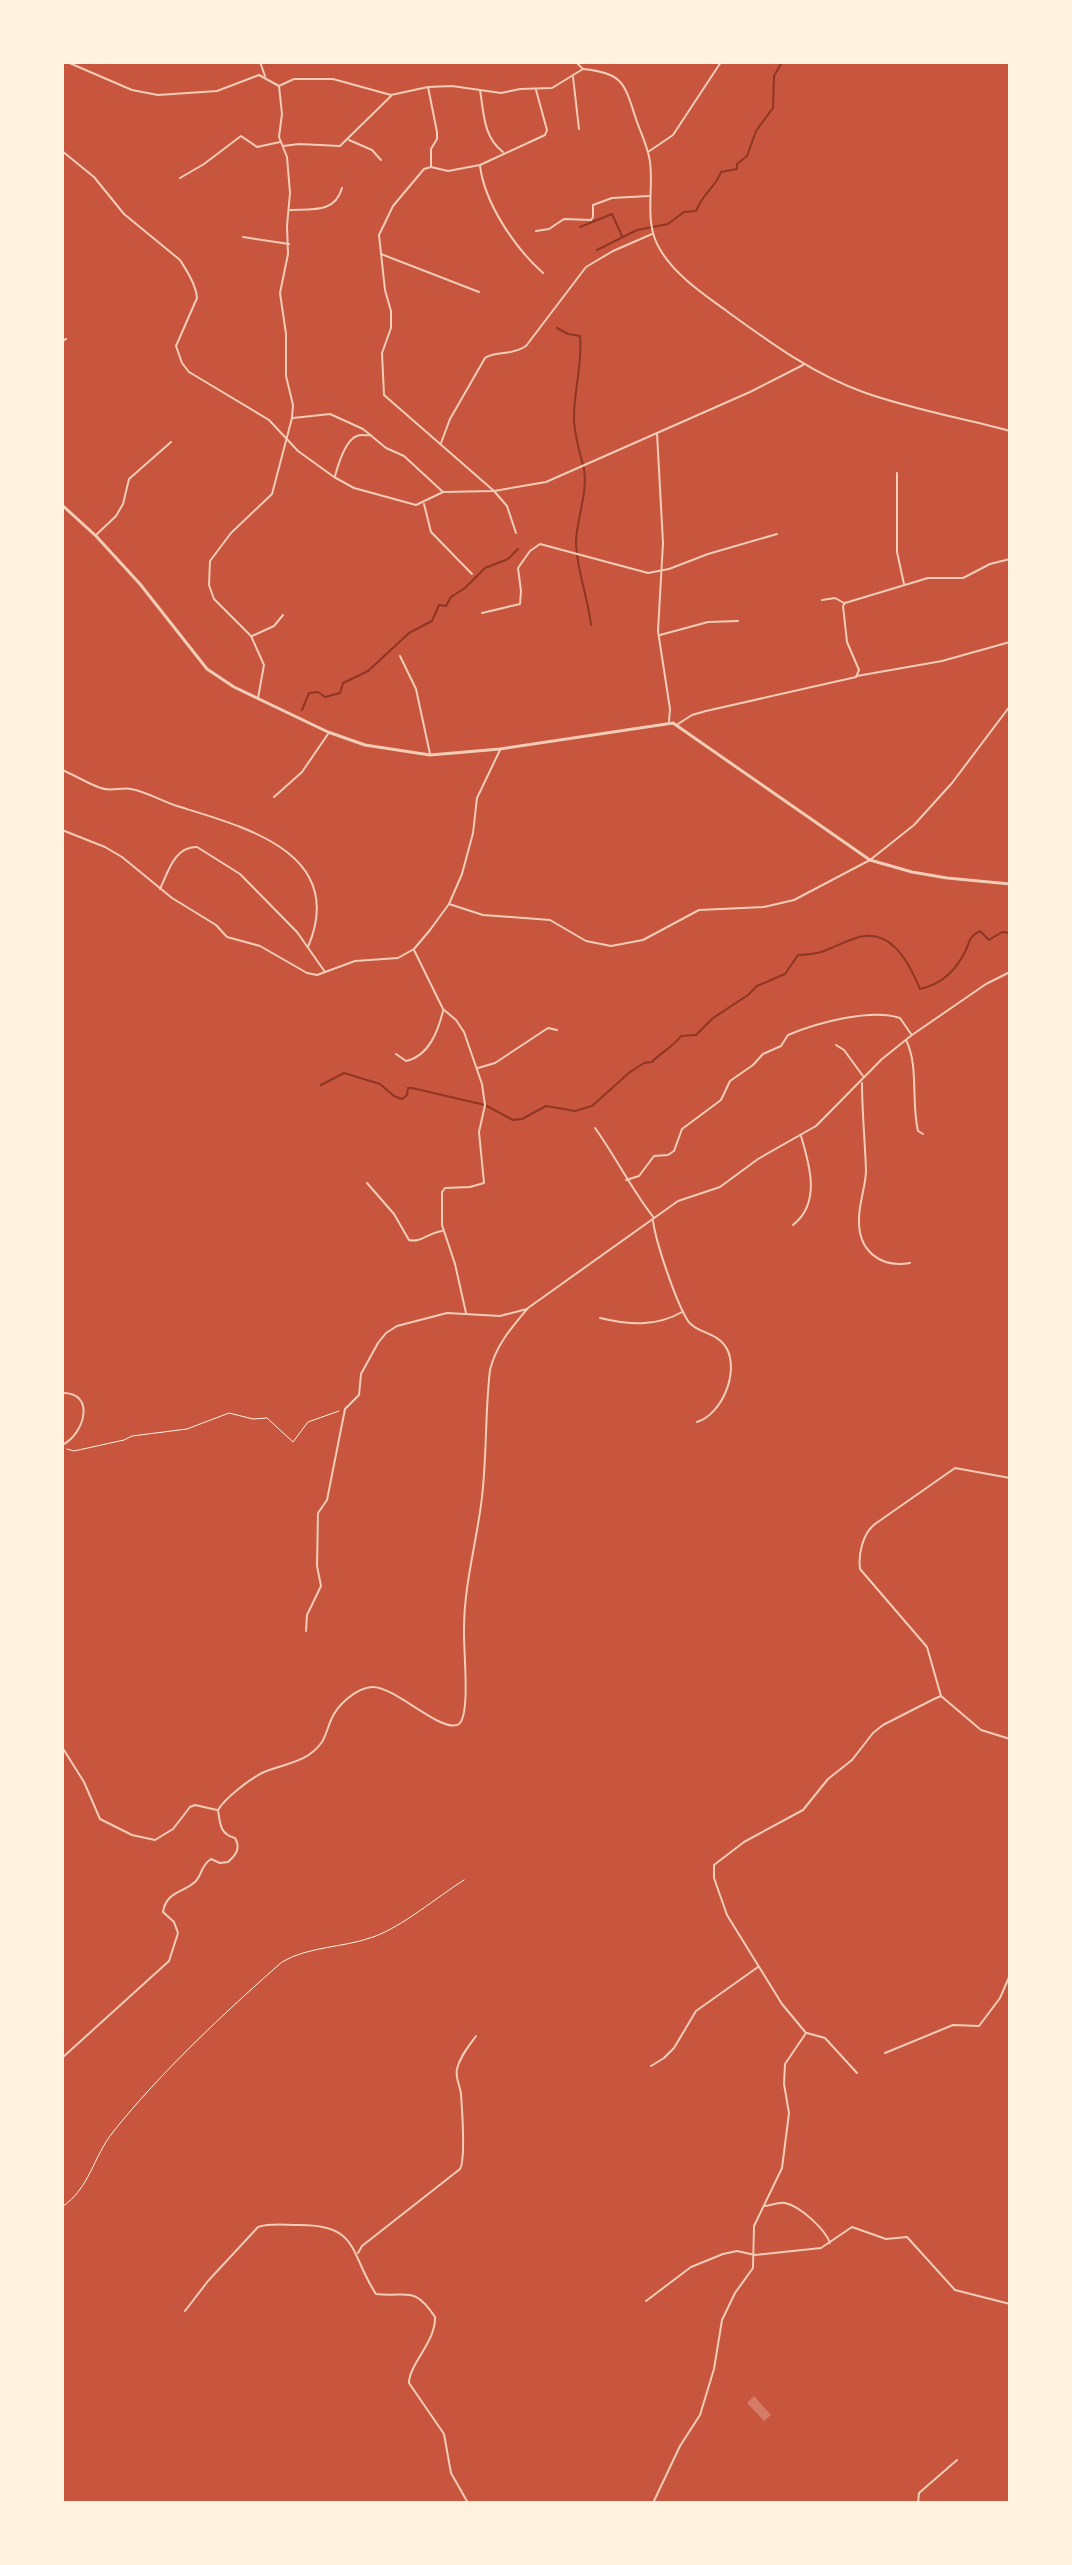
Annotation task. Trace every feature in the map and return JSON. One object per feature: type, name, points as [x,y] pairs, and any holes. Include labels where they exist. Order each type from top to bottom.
[{"type":"street","points":[[67,62],[132,90],[158,95],[217,91],[252,77],[266,77]]},
{"type":"street","points":[[576,62],[583,69],[617,78],[627,88],[648,152],[653,233],[664,256],[704,295],[803,365],[873,396],[1010,431]]},
{"type":"street","points":[[648,152],[673,135],[721,62]]},
{"type":"street","points":[[826,62],[834,62]]},
{"type":"street","points":[[259,63],[266,77],[279,86]]},
{"type":"street","points":[[279,86],[294,79],[333,79],[391,95],[428,87],[501,93],[552,88],[583,69]]},
{"type":"street","points":[[572,76],[579,129]]},
{"type":"street","points":[[257,699],[265,669],[251,636],[214,599],[209,585],[210,561],[231,533],[272,494],[292,418],[280,293],[289,244],[289,164],[280,142],[279,86]]},
{"type":"street","points":[[428,87],[437,132],[431,149],[431,167]]},
{"type":"street","points":[[480,89],[488,132],[492,142],[503,152]]},
{"type":"street","points":[[516,533],[507,506],[494,491],[384,395],[382,353],[391,328],[391,311],[379,253],[379,235],[390,209],[419,174],[431,167],[448,171],[480,165],[545,135],[547,130],[536,89]]},
{"type":"street","points":[[283,146],[336,147],[348,140],[391,95]]},
{"type":"street","points":[[180,178],[241,136],[257,147],[280,142]]},
{"type":"street","points":[[348,140],[372,150],[381,160]]},
{"type":"street","points":[[62,151],[94,177],[124,214],[180,260],[185,268],[197,298],[176,346],[176,353],[184,367],[269,420],[298,451],[334,477],[379,496],[416,505],[443,492],[494,491],[546,482],[750,392],[803,365]]},
{"type":"street","points":[[480,165],[485,185],[512,240],[543,273]]},
{"type":"street","points":[[289,210],[330,206],[337,201],[342,188]]},
{"type":"street","points":[[536,231],[552,228],[564,219],[591,220],[593,205],[603,200],[650,196]]},
{"type":"street","points":[[441,444],[450,419],[485,358],[526,346],[586,267],[653,233]]},
{"type":"street","points":[[243,237],[289,244]]},
{"type":"street","points":[[379,253],[479,292]]},
{"type":"street","points":[[292,418],[298,415],[314,417],[333,414],[404,456],[443,492]]},
{"type":"street","points":[[657,433],[662,570],[659,636],[670,709],[669,723]]},
{"type":"street","points":[[334,477],[345,449],[353,439],[359,435],[371,435]]},
{"type":"street","points":[[96,536],[123,504],[129,479],[171,442]]},
{"type":"street","points":[[897,473],[897,552],[904,585]]},
{"type":"street","points":[[423,503],[431,532],[472,574]]},
{"type":"street","points":[[62,505],[96,536],[140,584],[202,664],[234,687],[328,732],[365,745],[430,755],[500,749],[678,724],[846,846],[870,860],[912,872],[1010,884]]},
{"type":"street","points":[[482,613],[520,604],[518,568],[530,551],[540,544],[638,571],[662,570],[777,534]]},
{"type":"street","points":[[822,600],[835,598],[845,603],[928,578],[963,578],[990,564],[1010,559]]},
{"type":"street","points":[[845,603],[847,642],[859,670],[856,677]]},
{"type":"street","points":[[251,636],[274,626],[283,615]]},
{"type":"street","points":[[659,636],[708,622],[738,621]]},
{"type":"street","points":[[678,724],[706,711],[942,661],[1010,642]]},
{"type":"street","points":[[400,656],[416,689],[430,755]]},
{"type":"street","points":[[449,904],[483,915],[550,920],[586,941],[611,946],[643,940],[699,910],[764,907],[794,900],[870,860],[914,825],[1010,706]]},
{"type":"street","points":[[274,797],[302,772],[328,732]]},
{"type":"street","points":[[62,830],[105,847],[160,889],[216,925],[231,939],[260,946],[311,975],[326,973],[355,961],[392,960],[414,949],[449,904],[470,848],[477,798],[500,749]]},
{"type":"street","points":[[62,770],[100,788],[129,788],[233,824],[285,849],[302,866],[316,894],[318,916],[308,947]]},
{"type":"street","points":[[160,889],[178,854],[188,847],[197,847],[240,874],[291,925],[326,973]]},
{"type":"street","points":[[414,949],[443,1009],[461,1026],[484,1095],[479,1132],[484,1183],[443,1188],[443,1232],[455,1264],[466,1313]]},
{"type":"street","points":[[910,1263],[895,1264],[875,1259],[864,1246],[859,1219],[866,1178],[862,1082],[912,1035],[986,984],[1010,972]]},
{"type":"street","points":[[396,1054],[402,1060],[411,1061],[426,1049],[443,1009]]},
{"type":"street","points":[[626,1180],[639,1176],[654,1156],[668,1155],[674,1151],[682,1129],[721,1100],[730,1081],[763,1054],[781,1046],[788,1035],[852,1016],[889,1015],[904,1021],[912,1035]]},
{"type":"street","points":[[477,1068],[495,1063],[548,1028],[557,1030]]},
{"type":"street","points":[[906,1040],[912,1059],[915,1119],[918,1131],[923,1134]]},
{"type":"street","points":[[836,1045],[844,1050],[853,1067],[864,1077]]},
{"type":"street","points":[[62,2058],[169,1961],[178,1933],[174,1922],[163,1912],[170,1898],[197,1879],[208,1861],[224,1864],[238,1852],[235,1838],[223,1832],[218,1810],[227,1798],[256,1776],[304,1759],[323,1739],[335,1712],[370,1687],[383,1689],[416,1706],[434,1720],[450,1726],[458,1725],[462,1720],[465,1699],[465,1612],[482,1501],[490,1370],[496,1352],[511,1327],[528,1308],[678,1201],[732,1180],[758,1159],[816,1126],[862,1082]]},
{"type":"street","points":[[595,1128],[612,1150],[626,1180],[653,1220],[656,1239],[683,1311],[693,1326],[715,1337],[728,1354],[727,1393],[718,1406],[697,1422]]},
{"type":"street","points":[[793,1225],[808,1209],[810,1201],[810,1170],[800,1135]]},
{"type":"street","points":[[367,1183],[394,1214],[409,1240],[443,1232]]},
{"type":"street","points":[[306,1631],[307,1615],[321,1586],[317,1566],[318,1513],[327,1500],[345,1409],[359,1395],[364,1367],[386,1333],[404,1324],[447,1313],[500,1316],[528,1308]]},
{"type":"street","points":[[600,1318],[616,1322],[656,1323],[683,1311]]},
{"type":"street","points":[[62,1393],[74,1394],[84,1411],[78,1432],[62,1446]]},
{"type":"street","points":[[1010,1478],[955,1468],[875,1524],[866,1534],[859,1561],[860,1569],[927,1647],[941,1696],[981,1730],[1010,1739]]},
{"type":"street","points":[[857,2073],[825,2038],[806,2033],[782,2004],[727,1915],[714,1878],[714,1865],[744,1842],[803,1810],[828,1779],[852,1760],[883,1725],[941,1696]]},
{"type":"street","points":[[62,1747],[84,1782],[100,1819],[132,1835],[155,1840],[180,1823],[190,1807],[195,1805],[218,1810]]},
{"type":"street","points":[[651,2066],[674,2048],[696,2011],[759,1966]]},
{"type":"street","points":[[885,2053],[953,2025],[979,2026],[1000,1998],[1010,1975]]},
{"type":"street","points":[[653,2503],[680,2446],[700,2415],[714,2369],[722,2320],[735,2293],[753,2268],[754,2226],[782,2168],[789,2113],[784,2084],[785,2064],[806,2033]]},
{"type":"street","points":[[357,2254],[362,2246],[464,2163],[461,2139],[463,2115],[456,2073],[463,2055],[476,2036]]},
{"type":"street","points":[[764,2206],[778,2203],[791,2205],[826,2234],[830,2243]]},
{"type":"street","points":[[185,2311],[258,2227],[325,2226],[341,2234],[357,2254],[376,2294],[410,2294],[435,2317],[435,2328],[409,2376],[409,2383],[444,2434],[451,2473],[468,2503]]},
{"type":"street","points":[[646,2301],[691,2267],[714,2257],[731,2251],[755,2255],[821,2248],[852,2227],[886,2239],[907,2237],[955,2290],[1010,2304]]},
{"type":"street","points":[[918,2503],[919,2493],[957,2460]]},
{"type":"path","points":[[62,1446],[74,1451],[132,1436],[187,1429],[229,1413],[253,1419],[267,1418],[293,1442],[308,1422],[345,1409]]},
{"type":"path","points":[[62,2207],[83,2188],[99,2154],[126,2117],[197,2042],[282,1962],[301,1952],[341,1946],[388,1931],[464,1880]]},
{"type":"building","points":[[754,2396],[771,2415],[764,2421],[747,2403]]},
{"type":"waterway","points":[[597,250],[637,230],[668,224],[684,212],[696,211],[721,172],[737,169],[737,164],[747,156],[756,131],[773,108],[774,76],[782,62]]},
{"type":"waterway","points":[[580,227],[612,214],[622,236]]},
{"type":"waterway","points":[[557,328],[580,336],[574,421],[585,478],[576,541],[591,625]]},
{"type":"waterway","points":[[302,710],[309,693],[318,692],[325,697],[340,693],[343,683],[368,671],[409,633],[432,621],[439,605],[446,606],[451,597],[485,568],[508,559],[518,549]]},
{"type":"waterway","points":[[321,1085],[344,1073],[380,1084],[402,1099],[407,1095],[408,1088],[412,1088],[485,1105],[513,1120],[522,1119],[546,1106],[575,1111],[592,1106],[630,1072],[644,1063],[652,1062],[681,1036],[696,1035],[713,1018],[757,986],[785,974],[798,955],[822,952],[866,936],[877,937],[896,948],[910,967],[920,989],[935,984],[952,971],[976,933],[980,931],[989,940],[1002,932],[1010,933]]}]
